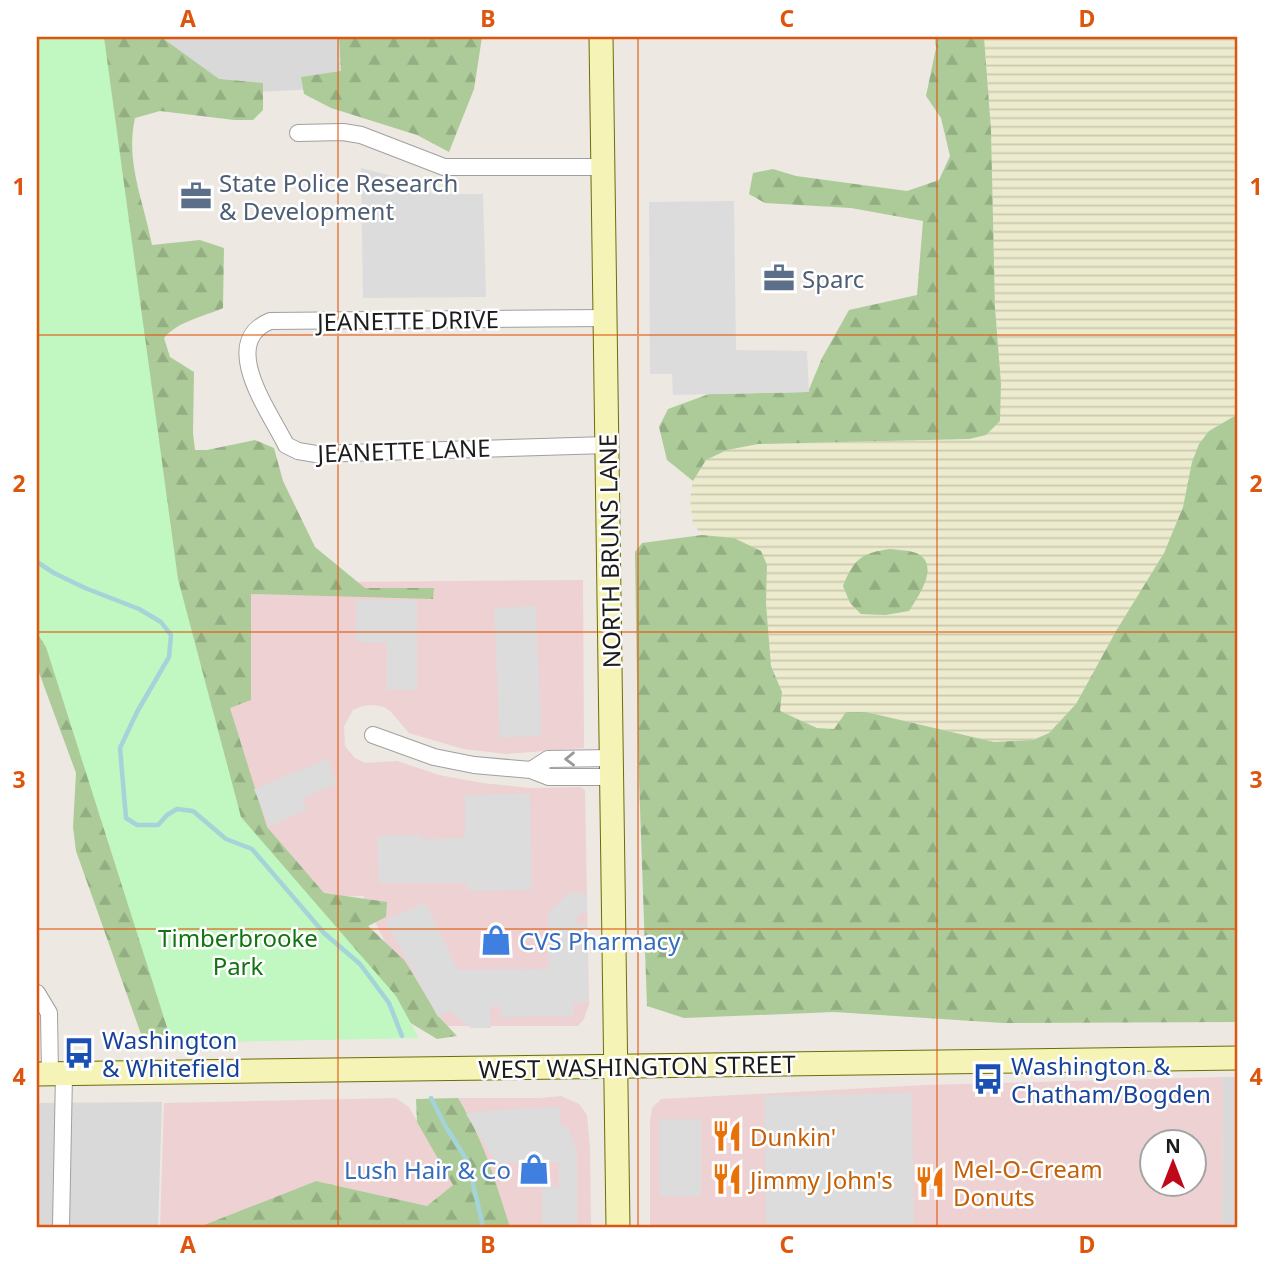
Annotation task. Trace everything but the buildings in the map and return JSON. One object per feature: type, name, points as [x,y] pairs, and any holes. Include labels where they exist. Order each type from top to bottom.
[{"type":"main road","name":"NORTH BRUNS LANE","points":[[601,37],[618,1227]]},
{"type":"main road","name":"WEST WASHINGTON STREET","points":[[50,1074],[1238,1058]]},
{"type":"street","points":[[298,133],[343,132],[361,135],[444,167],[603,167]]},
{"type":"street","name":"JEANETTE DRIVE","points":[[248,370],[247,350],[252,335],[258,326],[270,321],[605,318]]},
{"type":"street","name":"JEANETTE LANE","points":[[248,370],[286,445],[298,451],[316,454],[607,445]]},
{"type":"street","points":[[373,735],[457,762],[531,770],[549,777],[612,767]]},
{"type":"street","points":[[37,993],[49,1013],[50,1074],[61,1227]]},
{"type":"shaded area","points":[[153,37],[339,37],[342,88],[231,93]]},
{"type":"shaded area","points":[[361,168],[416,182],[432,194],[483,194],[486,297],[363,298]]},
{"type":"shaded area","points":[[734,201],[736,350],[807,351],[809,392],[673,395],[672,374],[650,374],[649,202]]},
{"type":"shaded area","points":[[583,580],[584,748],[506,754],[463,749],[409,733],[391,712],[374,705],[353,710],[344,726],[345,746],[355,758],[365,763],[397,761],[439,775],[482,783],[531,788],[580,787],[585,790],[589,1004],[584,1019],[578,1026],[425,1026],[363,896],[324,897],[267,835],[217,698],[213,583]]},
{"type":"shaded area","points":[[356,600],[417,600],[417,690],[387,690],[387,643],[356,642]]},
{"type":"shaded area","points":[[536,606],[541,736],[500,738],[494,608]]},
{"type":"shaded area","points":[[327,759],[337,784],[302,799],[307,810],[269,826],[254,789]]},
{"type":"shaded area","points":[[530,794],[532,890],[467,891],[467,883],[379,883],[377,836],[465,838],[465,795]]},
{"type":"shaded area","points":[[570,892],[587,894],[587,913],[578,914],[575,924],[587,925],[588,1003],[573,1003],[573,1016],[501,1017],[500,1007],[495,1005],[490,1010],[491,1028],[471,1028],[449,1011],[438,1017],[385,920],[425,903],[458,970],[548,969],[548,913]]},
{"type":"shaded area","points":[[1223,1077],[1238,1077],[1238,1227],[1222,1227]]},
{"type":"shaded area","points":[[1223,1077],[1222,1227],[650,1227],[650,1122],[652,1108],[661,1099],[925,1085]]},
{"type":"shaded area","points":[[912,1093],[914,1227],[766,1227],[764,1096]]},
{"type":"shaded area","points":[[561,1096],[579,1104],[587,1115],[591,1227],[510,1227],[473,1122],[458,1098]]},
{"type":"shaded area","points":[[396,1098],[409,1107],[453,1185],[427,1206],[316,1181],[199,1227],[160,1227],[164,1103]]},
{"type":"shaded area","points":[[162,1102],[158,1227],[37,1227],[37,1103]]},
{"type":"shaded area","points":[[560,1107],[562,1126],[568,1127],[577,1151],[577,1227],[542,1227],[542,1187],[559,1187],[559,1162],[496,1163],[466,1114]]},
{"type":"shaded area","points":[[659,1119],[701,1119],[701,1196],[660,1196]]},
{"type":"green space","name":"Timberbrooke Park","points":[[37,37],[104,37],[178,579],[241,817],[396,996],[419,1038],[172,1043],[46,647],[37,633]]},
{"type":"green space","name":"Timberbrooke Park","points":[[89,37],[161,37],[219,79],[263,83],[263,110],[253,120],[160,111],[135,118],[132,150],[134,166],[152,245],[200,240],[224,248],[223,308],[184,323],[164,338],[170,357],[194,372],[195,450],[255,440],[274,448],[283,481],[315,547],[365,588],[434,588],[433,599],[251,594],[251,700],[230,708],[267,827],[324,893],[387,902],[386,917],[368,926],[405,961],[438,1016],[457,1036],[437,1039],[376,1002],[178,1034],[142,1037],[76,851],[73,827],[76,773],[37,667],[37,445]]},
{"type":"green space","points":[[339,37],[482,37],[474,89],[449,152],[417,135],[331,108],[304,94],[301,77],[341,71]]},
{"type":"green space","points":[[935,37],[984,37],[991,130],[995,308],[1001,383],[1000,421],[986,435],[969,439],[758,444],[727,450],[706,460],[693,481],[667,460],[659,427],[668,409],[709,394],[808,392],[822,358],[849,310],[917,295],[923,221],[851,208],[765,203],[749,194],[753,173],[773,169],[796,176],[907,191],[939,180],[950,156],[941,118],[926,96],[936,48]]},
{"type":"green space","points":[[984,37],[1238,37],[1238,414],[1209,431],[1192,462],[1183,507],[1164,553],[1116,631],[1076,704],[1049,733],[1033,740],[994,742],[866,712],[834,729],[817,728],[779,711],[782,692],[771,666],[766,603],[767,565],[761,551],[733,538],[702,535],[693,524],[690,499],[693,481],[706,460],[727,450],[758,444],[969,439],[1001,383],[995,308],[991,130]]},
{"type":"green space","points":[[1238,414],[1238,1022],[1003,1023],[834,1012],[684,1018],[647,1006],[638,751],[635,552],[642,543],[702,535],[734,538],[761,551],[767,565],[766,603],[771,666],[782,692],[780,711],[817,728],[834,729],[846,712],[866,712],[994,742],[1033,740],[1049,733],[1076,704],[1116,631],[1164,553],[1183,507],[1192,462],[1199,444],[1209,431]]},
{"type":"green space","points":[[890,549],[910,551],[922,557],[928,571],[923,588],[909,611],[885,615],[861,614],[850,603],[843,586],[847,577],[855,563],[865,555]]},
{"type":"green space","points":[[458,1098],[482,1145],[510,1227],[199,1227],[316,1181],[427,1206],[453,1185],[417,1122],[416,1099]]},
{"type":"waterway","points":[[37,562],[85,588],[139,609],[161,622],[171,635],[169,657],[120,748],[126,818],[137,825],[158,825],[177,809],[193,811],[226,839],[252,849],[324,933],[360,964],[389,1003],[402,1036]]},
{"type":"waterway","points":[[431,1098],[468,1162],[483,1227]]},
{"type":"place","name":"State Police Research & Development","points":[[196,196]]},
{"type":"place","name":"Sparc","points":[[779,278]]},
{"type":"place","name":"CVS Pharmacy","points":[[496,940]]},
{"type":"place","name":"Washington & Whitefield","points":[[79,1053]]},
{"type":"place","name":"Washington & Chatham/Bogden","points":[[988,1079]]},
{"type":"place","name":"Dunkin'","points":[[727,1136]]},
{"type":"place","name":"Lush Hair & Co","points":[[534,1169]]},
{"type":"place","name":"Jimmy John's","points":[[727,1179]]},
{"type":"place","name":"Mel-O-Cream Donuts","points":[[930,1182]]}]
